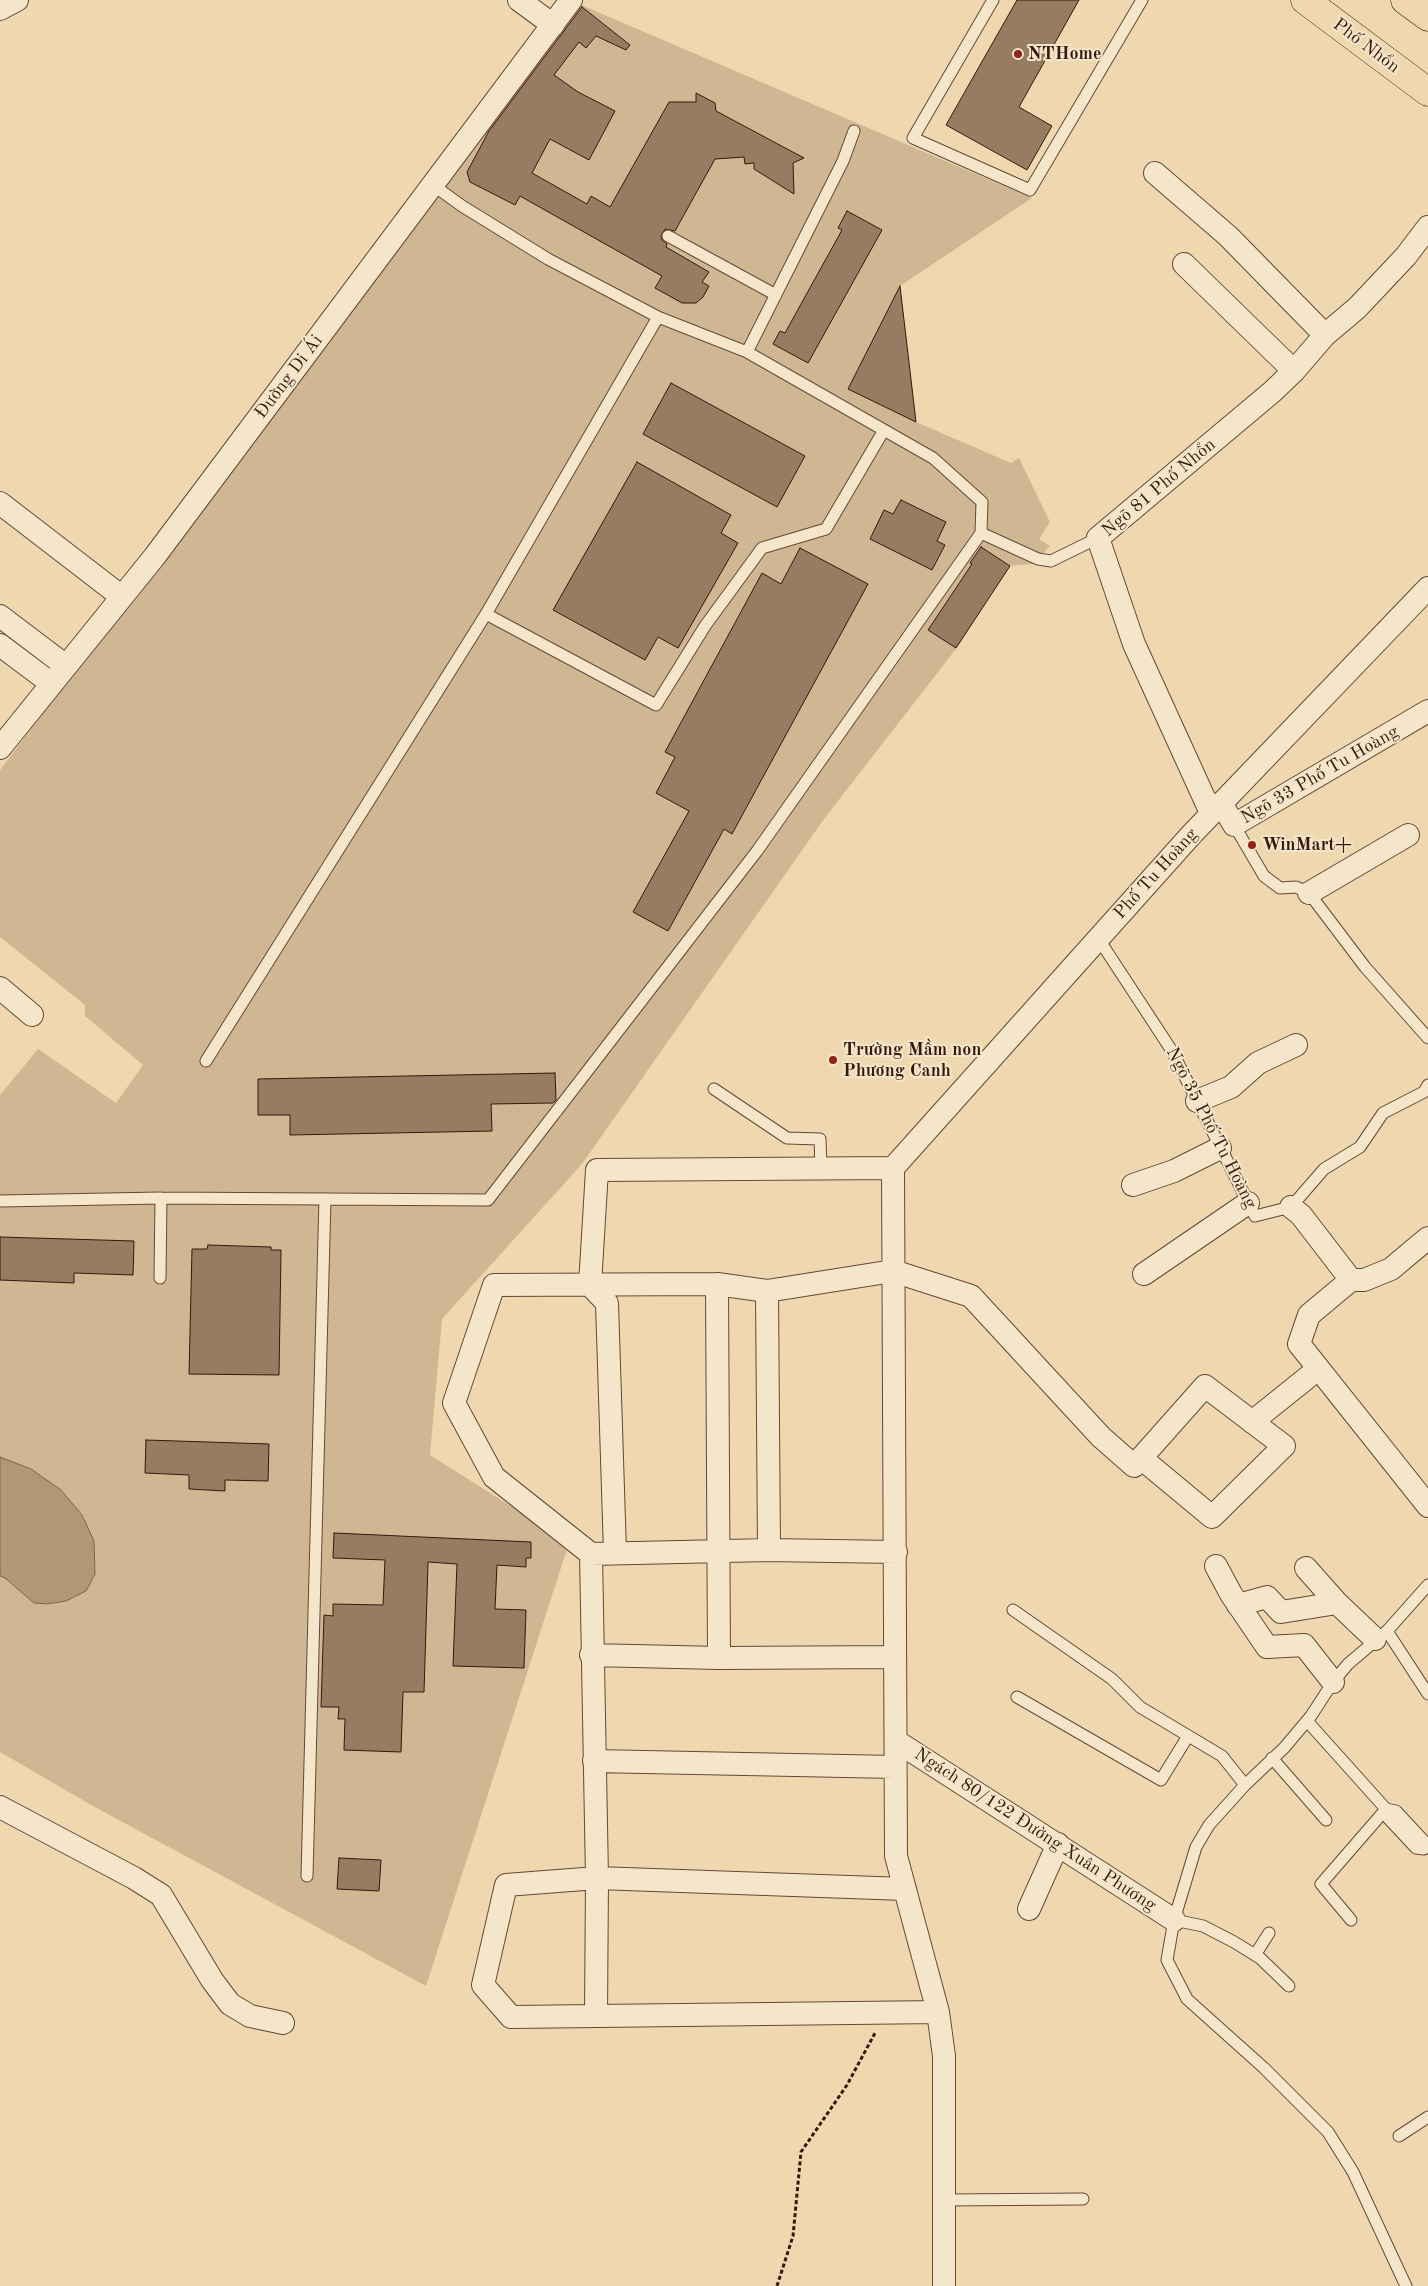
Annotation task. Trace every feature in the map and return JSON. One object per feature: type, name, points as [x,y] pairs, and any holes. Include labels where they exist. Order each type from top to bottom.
[{"type":"highway","name":"Phố Nhổn","points":[[1305,0],[1428,92]]},
{"type":"highway","points":[[1405,0],[1428,17]]},
{"type":"street","points":[[0,9],[17,0]]},
{"type":"street","points":[[519,0],[553,25]]},
{"type":"street","name":"Đường Di Ái","points":[[0,748],[155,556],[571,0]]},
{"type":"street","points":[[1155,174],[1228,236],[1325,335]]},
{"type":"street","name":"Ngõ 81 Phố Nhổn","points":[[1216,808],[1134,644],[1098,538],[1272,392],[1294,371],[1325,335],[1357,308],[1406,256],[1428,227]]},
{"type":"street","points":[[1184,264],[1294,371]]},
{"type":"street","points":[[0,503],[122,598]]},
{"type":"street","name":"Phố Tu Hoàng","points":[[893,1168],[1216,808],[1428,588]]},
{"type":"street","points":[[0,616],[66,666]]},
{"type":"street","points":[[0,645],[52,684]]},
{"type":"street","name":"Ngõ 33 Phố Tu Hoàng","points":[[1216,808],[1234,825],[1428,711]]},
{"type":"street","points":[[1309,893],[1408,835]]},
{"type":"street","points":[[0,988],[32,1015]]},
{"type":"street","points":[[1197,1101],[1231,1087],[1258,1064],[1296,1045]]},
{"type":"street","points":[[1133,1185],[1174,1171],[1220,1148]]},
{"type":"street","points":[[615,1552],[607,1303],[590,1285],[597,1170],[893,1168],[896,1856],[938,2012],[944,2056],[944,2286]]},
{"type":"street","points":[[1144,1274],[1248,1203]]},
{"type":"street","points":[[1290,1207],[1300,1215],[1351,1280]]},
{"type":"street","points":[[1428,1238],[1391,1268],[1364,1280],[1351,1280],[1309,1315],[1299,1344],[1428,1506]]},
{"type":"street","points":[[896,1552],[769,1550],[590,1554],[494,1477],[454,1403],[494,1285],[717,1284],[767,1291],[893,1272],[971,1296],[1101,1437],[1134,1466],[1141,1458],[1205,1386],[1284,1446],[1212,1517],[1141,1458]]},
{"type":"street","points":[[717,1284],[719,1658]]},
{"type":"street","points":[[767,1291],[769,1550]]},
{"type":"street","points":[[1252,1422],[1318,1369]]},
{"type":"street","points":[[590,1554],[597,1878],[596,2016]]},
{"type":"street","points":[[1216,1566],[1238,1605],[1267,1647],[1304,1646],[1333,1682]]},
{"type":"street","points":[[1306,1568],[1337,1603],[1381,1635]]},
{"type":"street","points":[[1238,1605],[1267,1597],[1281,1612],[1337,1603]]},
{"type":"street","points":[[591,1656],[719,1658],[894,1657]]},
{"type":"street","name":"Ngách 80/122 Đường Xuân Phương","points":[[896,1741],[1174,1920]]},
{"type":"street","points":[[594,1761],[895,1767]]},
{"type":"street","points":[[0,1807],[134,1878],[161,1895],[212,1980],[230,2004],[250,2016],[283,2023]]},
{"type":"street","points":[[1029,1909],[1058,1844]]},
{"type":"street","points":[[905,1889],[597,1878],[506,1885],[483,1985],[510,2017],[938,2012]]},
{"type":"lane","points":[[993,0],[912,138],[1030,190],[1142,0]]},
{"type":"lane","points":[[747,352],[843,160],[854,132]]},
{"type":"lane","points":[[0,1201],[161,1198],[488,1200],[757,851],[981,533],[982,502],[933,458],[747,352],[658,318],[548,259],[462,206],[433,185]]},
{"type":"lane","points":[[668,236],[776,294]]},
{"type":"lane","points":[[206,1061],[486,614],[658,318]]},
{"type":"lane","points":[[486,614],[656,705],[704,626],[762,548],[826,529],[884,430]]},
{"type":"lane","points":[[981,533],[1038,559],[1051,561],[1098,538]]},
{"type":"lane","points":[[1234,825],[1264,876],[1280,888],[1296,887],[1309,893],[1365,967],[1428,1038]]},
{"type":"lane","name":"Ngõ 35 Phố Tu Hoàng","points":[[1098,938],[1172,1051],[1255,1216],[1290,1207]]},
{"type":"lane","points":[[1290,1207],[1324,1169],[1360,1147],[1383,1113],[1424,1092],[1428,1085]]},
{"type":"lane","points":[[714,1089],[787,1138],[820,1139],[821,1169]]},
{"type":"lane","points":[[160,1278],[161,1198]]},
{"type":"lane","points":[[307,1876],[325,1199]]},
{"type":"lane","points":[[1406,2286],[1353,2172],[1328,2132],[1264,2068],[1187,1999],[1167,1960],[1174,1920],[1196,1847],[1209,1825],[1245,1785],[1284,1748],[1307,1721],[1333,1682],[1348,1664],[1381,1635],[1428,1585]]},
{"type":"lane","points":[[1014,1610],[1112,1679],[1140,1707],[1222,1756],[1245,1785]]},
{"type":"lane","points":[[1381,1635],[1428,1694]]},
{"type":"lane","points":[[1017,1697],[1161,1780],[1188,1736]]},
{"type":"lane","points":[[1307,1721],[1386,1808],[1396,1811],[1424,1842],[1424,1849],[1416,1848]]},
{"type":"lane","points":[[1272,1758],[1326,1820]]},
{"type":"lane","points":[[1351,1920],[1321,1884],[1386,1808]]},
{"type":"lane","points":[[1174,1920],[1203,1926],[1255,1955],[1289,1986]]},
{"type":"lane","points":[[1255,1955],[1269,1933]]},
{"type":"lane","points":[[1399,2136],[1428,2116]]},
{"type":"lane","points":[[944,2200],[1083,2199]]},
{"type":"path","points":[[777,2286],[793,2236],[801,2152],[847,2085],[886,2013]]},
{"type":"shaded area","points":[[579,4],[1032,198],[900,286],[916,422],[1011,463],[1019,458],[1050,522],[1039,539],[1050,546],[1033,564],[1010,566],[956,649],[824,819],[582,1164],[442,1319],[430,1455],[569,1543],[426,1986],[93,1806],[0,1752],[0,1095],[38,1049],[116,1103],[143,1065],[85,1016],[85,1005],[0,937],[0,770]]},
{"type":"shaded area","points":[[0,1457],[31,1469],[61,1490],[82,1515],[94,1541],[95,1574],[86,1591],[66,1601],[47,1604],[34,1603],[5,1578],[0,1576]]},
{"type":"building","name":"NTHome","points":[[1017,0],[1079,0],[1019,107],[1052,126],[1027,170],[946,125]]},
{"type":"building","points":[[582,7],[630,45],[626,50],[596,36],[586,48],[579,42],[554,75],[578,92],[615,111],[589,160],[550,139],[532,173],[587,204],[591,196],[610,207],[669,102],[696,102],[696,93],[715,103],[716,111],[804,158],[793,163],[794,194],[754,169],[754,163],[745,164],[744,157],[715,159],[675,231],[665,229],[661,236],[662,240],[667,244],[666,247],[709,272],[702,282],[709,286],[703,297],[696,303],[682,303],[655,288],[662,276],[520,196],[515,205],[470,182],[467,172],[489,131]]},
{"type":"building","points":[[847,211],[882,230],[808,363],[773,344],[780,331],[785,333],[842,230],[838,228]]},
{"type":"building","points":[[900,286],[916,422],[848,389]]},
{"type":"building","points":[[671,383],[805,456],[777,507],[643,434]]},
{"type":"building","points":[[637,462],[731,515],[721,533],[738,543],[678,648],[658,637],[645,660],[553,610]]},
{"type":"building","points":[[901,500],[946,522],[937,541],[945,545],[932,570],[870,539],[884,510],[893,514]]},
{"type":"building","points":[[981,547],[1010,566],[956,648],[928,630],[972,564],[970,563]]},
{"type":"building","points":[[800,548],[868,584],[732,834],[724,829],[668,931],[633,912],[689,811],[656,793],[675,757],[665,752],[762,573],[781,584]]},
{"type":"building","points":[[555,1073],[556,1100],[553,1103],[491,1104],[492,1131],[290,1135],[290,1115],[258,1115],[258,1079]]},
{"type":"building","points":[[0,1237],[134,1241],[133,1275],[74,1273],[74,1283],[0,1280]]},
{"type":"building","points":[[208,1245],[271,1247],[271,1250],[281,1250],[279,1375],[189,1374],[192,1249],[207,1249]]},
{"type":"building","points":[[146,1440],[269,1444],[268,1481],[225,1480],[225,1491],[189,1489],[189,1475],[145,1473]]},
{"type":"building","points":[[334,1533],[531,1542],[531,1558],[526,1558],[526,1567],[497,1565],[495,1609],[526,1610],[524,1668],[453,1666],[457,1564],[428,1562],[424,1692],[403,1692],[401,1752],[344,1750],[345,1719],[338,1719],[339,1707],[321,1707],[324,1615],[333,1616],[333,1604],[383,1605],[385,1560],[333,1558]]},
{"type":"building","points":[[339,1858],[381,1860],[379,1891],[337,1889]]},
{"type":"place","name":"NTHome","points":[[1018,54]]},
{"type":"place","name":"WinMart+","points":[[1252,845]]},
{"type":"place","name":"Trường Mầm non Phương Canh","points":[[833,1060]]}]
